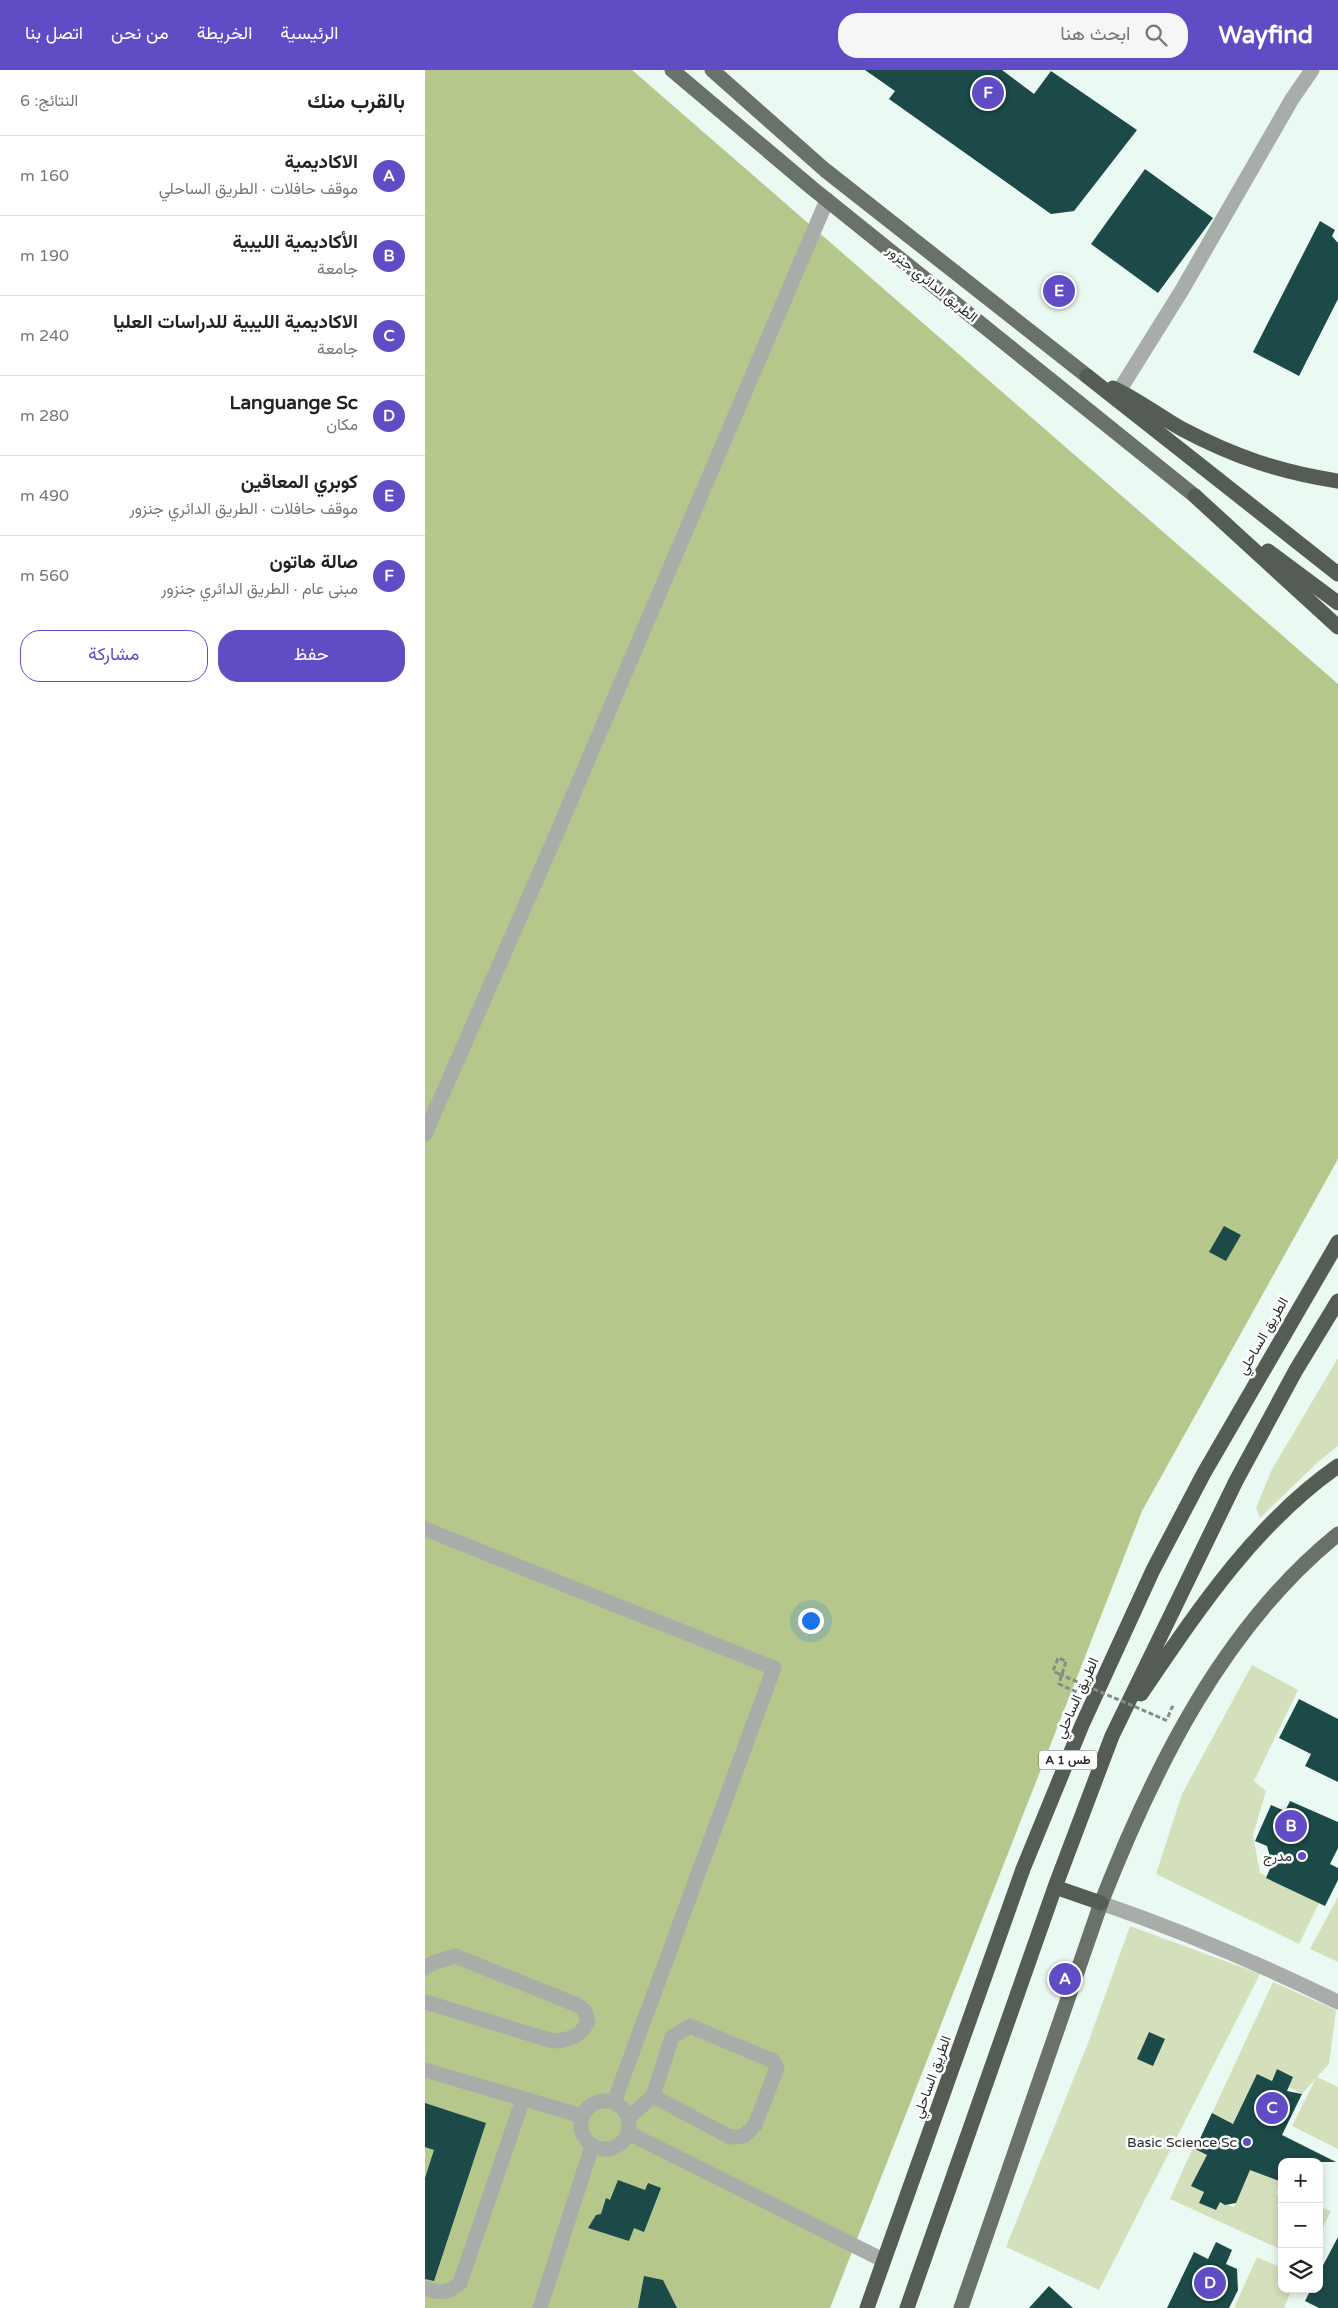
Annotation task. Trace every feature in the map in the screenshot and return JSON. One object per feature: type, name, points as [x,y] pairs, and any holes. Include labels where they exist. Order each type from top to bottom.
[{"type":"highway","points":[[1087,376],[1119,391],[1182,429],[1247,460],[1297,475],[1338,481]]},
{"type":"highway","points":[[1087,376],[1338,574]]},
{"type":"highway","points":[[1195,496],[1338,603]]},
{"type":"highway","points":[[1195,496],[1338,627]]},
{"type":"highway","name":"الطريق الساحلي","points":[[867,2308],[1023,1869],[1093,1700],[1153,1570],[1203,1473],[1338,1242]]},
{"type":"highway","name":"A 1 طس","points":[[907,2308],[1055,1887],[1112,1736],[1236,1481],[1296,1370],[1338,1301]]},
{"type":"highway","points":[[1112,1736],[1200,1607],[1250,1544],[1323,1476],[1338,1466]]},
{"type":"highway","points":[[1055,1887],[1101,1903]]},
{"type":"main road","name":"الطريق الدائري جنزور","points":[[672,70],[827,200],[1195,496]]},
{"type":"main road","name":"الطريق الدائري جنزور","points":[[712,70],[825,170],[1087,376]]},
{"type":"main road","points":[[961,2308],[1101,1903],[1126,1839],[1149,1790],[1203,1692],[1231,1650],[1261,1610],[1295,1573],[1338,1534]]},
{"type":"street","points":[[1119,391],[1182,290],[1292,99],[1312,70]]},
{"type":"street","points":[[425,1134],[549,851],[827,200]]},
{"type":"street","points":[[425,1529],[774,1668],[614,2102]]},
{"type":"street","points":[[1101,1903],[1175,1929],[1255,1962],[1338,2002]]},
{"type":"street","points":[[425,1968],[433,1962],[455,1956],[577,2005],[585,2011],[588,2022],[581,2033],[570,2040],[553,2041],[425,2002]]},
{"type":"street","points":[[653,2096],[730,2137],[744,2136],[755,2125],[777,2068],[773,2061],[690,2026],[672,2038],[653,2096],[628,2126],[620,2144],[606,2150],[592,2146],[582,2134],[582,2116],[596,2102],[614,2102],[624,2110],[628,2126],[883,2260]]},
{"type":"street","points":[[425,2070],[582,2116]]},
{"type":"street","points":[[425,2288],[443,2293],[453,2290],[460,2283],[523,2099]]},
{"type":"street","points":[[540,2308],[592,2146]]},
{"type":"path","points":[[1093,1700],[1059,1684],[1066,1661],[1058,1658],[1053,1671],[1059,1674],[1168,1721]]},
{"type":"green space","points":[[425,70],[632,70],[1338,684],[1338,1159],[1142,1511],[830,2308],[425,2308]]},
{"type":"green space","points":[[1338,1358],[1338,1446],[1319,1461],[1260,1518],[1256,1508],[1271,1471]]},
{"type":"green space","points":[[1252,1665],[1298,1690],[1254,1781],[1266,1791],[1253,1835],[1260,1873],[1320,1901],[1299,1944],[1156,1874],[1182,1794]]},
{"type":"green space","points":[[1338,1897],[1338,1962],[1310,1949]]},
{"type":"green space","points":[[1130,1926],[1260,1974],[1099,2290],[1006,2247],[1088,2043]]},
{"type":"green space","points":[[1273,1982],[1336,2010],[1329,2064],[1317,2077],[1338,2087],[1338,2149],[1292,2126],[1316,2078],[1302,2094],[1289,2087],[1292,2076],[1277,2069],[1271,2081],[1257,2074],[1233,2124],[1212,2113]]},
{"type":"green space","points":[[1195,2143],[1195,2149],[1207,2155],[1192,2186],[1204,2192],[1200,2203],[1215,2210],[1220,2202],[1234,2207],[1251,2168],[1278,2181],[1276,2193],[1278,2194],[1278,2248],[1170,2199]]},
{"type":"green space","points":[[1323,2208],[1331,2211],[1323,2228]]},
{"type":"green space","points":[[1257,2257],[1278,2266],[1278,2293],[1290,2293],[1284,2308],[1234,2308]]},
{"type":"building","points":[[865,70],[1002,70],[1034,94],[1051,71],[1137,130],[1074,211],[1051,214],[889,99],[895,91]]},
{"type":"building","points":[[1145,169],[1213,218],[1158,293],[1091,244]]},
{"type":"building","points":[[1320,221],[1335,230],[1332,236],[1338,243],[1338,299],[1299,376],[1253,352]]},
{"type":"building","points":[[1224,1226],[1241,1235],[1226,1261],[1209,1252]]},
{"type":"building","points":[[1299,1699],[1338,1719],[1338,1782],[1305,1766],[1311,1754],[1279,1738]]},
{"type":"building","name":"مدرج","points":[[1290,1801],[1338,1822],[1338,1848],[1330,1864],[1338,1868],[1338,1880],[1325,1906],[1266,1878],[1272,1864],[1267,1846],[1255,1841],[1271,1805],[1285,1811]]},
{"type":"building","points":[[1149,2032],[1165,2039],[1153,2066],[1137,2059]]},
{"type":"building","name":"Basic Science Sc","points":[[1277,2069],[1293,2077],[1287,2091],[1302,2094],[1282,2135],[1336,2162],[1323,2162],[1323,2158],[1278,2158],[1278,2180],[1250,2170],[1236,2203],[1225,2205],[1220,2202],[1216,2210],[1199,2203],[1204,2192],[1191,2186],[1207,2155],[1195,2149],[1212,2113],[1233,2124],[1257,2074],[1272,2081]]},
{"type":"building","points":[[425,2103],[486,2123],[434,2281],[425,2279],[425,2178],[434,2150],[425,2147]]},
{"type":"building","points":[[618,2180],[645,2190],[648,2183],[661,2188],[644,2232],[634,2228],[629,2241],[588,2228],[596,2215],[601,2214],[606,2198],[610,2200]]},
{"type":"building","points":[[1338,2237],[1338,2308],[1319,2308],[1305,2301],[1309,2293],[1323,2293],[1323,2265]]},
{"type":"building","points":[[1216,2242],[1232,2250],[1226,2264],[1237,2269],[1238,2290],[1229,2308],[1167,2308],[1194,2252],[1208,2259]]},
{"type":"building","points":[[644,2276],[663,2280],[677,2308],[638,2308]]},
{"type":"building","points":[[1049,2286],[1073,2308],[1029,2308]]},
{"type":"place","name":"صالة هاتون","points":[[988,93]]},
{"type":"place","name":"كوبري المعاقين","points":[[1059,291]]},
{"type":"place","name":"الأكاديمية الليبية","points":[[1291,1826]]},
{"type":"place","name":"مدرج","points":[[1302,1856]]},
{"type":"place","name":"الاكاديمية","points":[[1065,1979]]},
{"type":"place","name":"الاكاديمية الليبية للدراسات العليا","points":[[1272,2108]]},
{"type":"place","name":"Basic Science Sc","points":[[1247,2142]]},
{"type":"place","name":"Languange Sc","points":[[1210,2283]]}]
